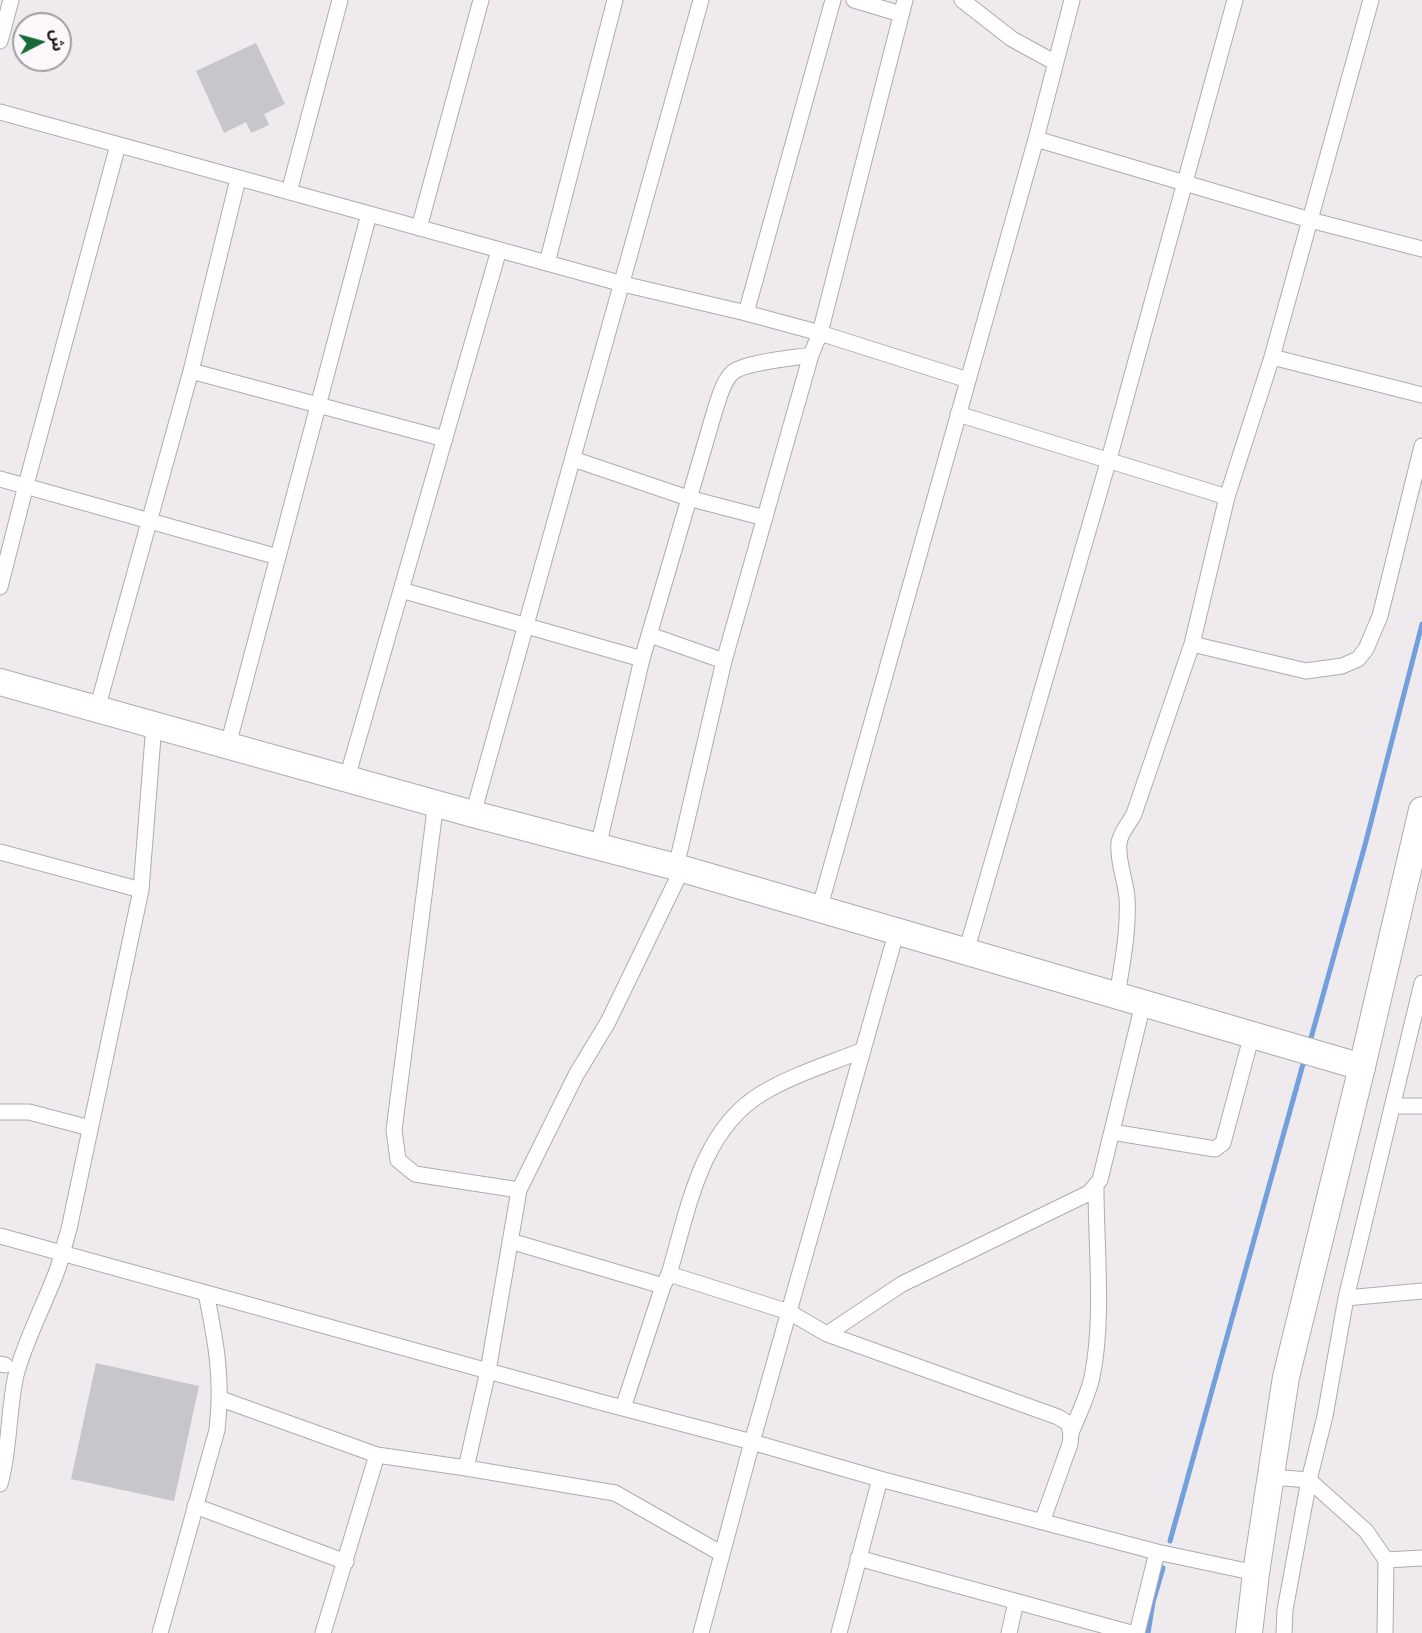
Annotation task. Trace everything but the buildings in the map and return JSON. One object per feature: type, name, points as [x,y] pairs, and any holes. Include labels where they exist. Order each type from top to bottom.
[{"type":"main road","points":[[0,682],[473,814],[679,868],[1362,1066]]},
{"type":"main road","points":[[1249,1633],[1286,1377],[1362,1066],[1416,861],[1422,810]]},
{"type":"street","points":[[0,41],[11,0]]},
{"type":"street","points":[[289,192],[340,0]]},
{"type":"street","points":[[419,228],[481,0]]},
{"type":"street","points":[[547,263],[615,0]]},
{"type":"street","points":[[473,814],[701,0]]},
{"type":"street","points":[[746,313],[833,0]]},
{"type":"street","points":[[466,1468],[488,1371],[519,1190],[576,1075],[608,1022],[679,868],[724,661],[811,355],[820,333],[903,7],[854,0]]},
{"type":"street","points":[[962,0],[1012,39],[1054,62]]},
{"type":"street","points":[[819,910],[1036,139],[1054,62],[1072,0]]},
{"type":"street","points":[[966,952],[1109,459],[1234,0]]},
{"type":"street","points":[[1117,996],[1128,915],[1119,844],[1121,834],[1134,814],[1192,644],[1227,497],[1272,357],[1371,0]]},
{"type":"street","points":[[0,112],[623,284],[820,333],[968,380]]},
{"type":"street","points":[[1036,139],[1310,219],[1422,249]]},
{"type":"street","points":[[0,587],[118,145]]},
{"type":"street","points":[[97,709],[191,370],[237,179]]},
{"type":"street","points":[[228,745],[369,214]]},
{"type":"street","points":[[347,778],[499,250]]},
{"type":"street","points":[[598,847],[642,659],[688,498],[727,379],[735,371],[765,362],[811,355]]},
{"type":"street","points":[[1272,357],[1422,395]]},
{"type":"street","points":[[191,370],[445,439]]},
{"type":"street","points":[[958,414],[1227,497]]},
{"type":"street","points":[[1192,644],[1306,671],[1342,666],[1358,659],[1366,649],[1380,616],[1422,446]]},
{"type":"street","points":[[573,459],[688,498],[765,518]]},
{"type":"street","points":[[0,479],[278,557]]},
{"type":"street","points":[[401,590],[642,659]]},
{"type":"street","points":[[650,635],[724,661]]},
{"type":"street","points":[[0,1484],[5,1462],[12,1395],[17,1374],[69,1229],[141,890],[154,724]]},
{"type":"street","points":[[436,802],[394,1130],[398,1160],[415,1174],[519,1190]]},
{"type":"street","points":[[0,852],[141,890]]},
{"type":"street","points":[[701,1633],[752,1442],[897,930]]},
{"type":"street","points":[[1284,1633],[1285,1610],[1309,1480],[1325,1416],[1346,1298],[1422,982]]},
{"type":"street","points":[[1042,1522],[1091,1378],[1098,1317],[1096,1188],[1100,1180],[1143,1004]]},
{"type":"street","points":[[1112,1132],[1215,1149],[1219,1147],[1252,1034]]},
{"type":"street","points":[[622,1408],[707,1155],[729,1122],[763,1093],[863,1050]]},
{"type":"street","points":[[1392,1106],[1422,1106]]},
{"type":"street","points":[[0,1112],[28,1112],[90,1128]]},
{"type":"street","points":[[827,1334],[902,1284],[1096,1188]]},
{"type":"street","points":[[0,1236],[880,1479],[1156,1552],[1256,1573]]},
{"type":"street","points":[[510,1241],[789,1312],[827,1334],[1058,1417],[1068,1423],[1071,1433]]},
{"type":"street","points":[[1346,1298],[1422,1291]]},
{"type":"street","points":[[160,1633],[217,1430],[221,1398],[217,1346],[206,1293]]},
{"type":"street","points":[[221,1398],[377,1455],[615,1493],[722,1554]]},
{"type":"street","points":[[323,1633],[377,1455]]},
{"type":"street","points":[[1271,1477],[1309,1480],[1366,1531],[1386,1560],[1384,1633]]},
{"type":"street","points":[[839,1633],[880,1479]]},
{"type":"street","points":[[195,1506],[346,1562]]},
{"type":"street","points":[[1137,1633],[1156,1552]]},
{"type":"street","points":[[858,1558],[1131,1633]]},
{"type":"street","points":[[1386,1560],[1422,1558]]},
{"type":"street","points":[[1009,1633],[1016,1602]]},
{"type":"waterway","points":[[1309,1045],[1365,845],[1422,624]]},
{"type":"waterway","points":[[1170,1541],[1305,1057]]},
{"type":"waterway","points":[[1148,1633],[1153,1602],[1163,1568]]}]
